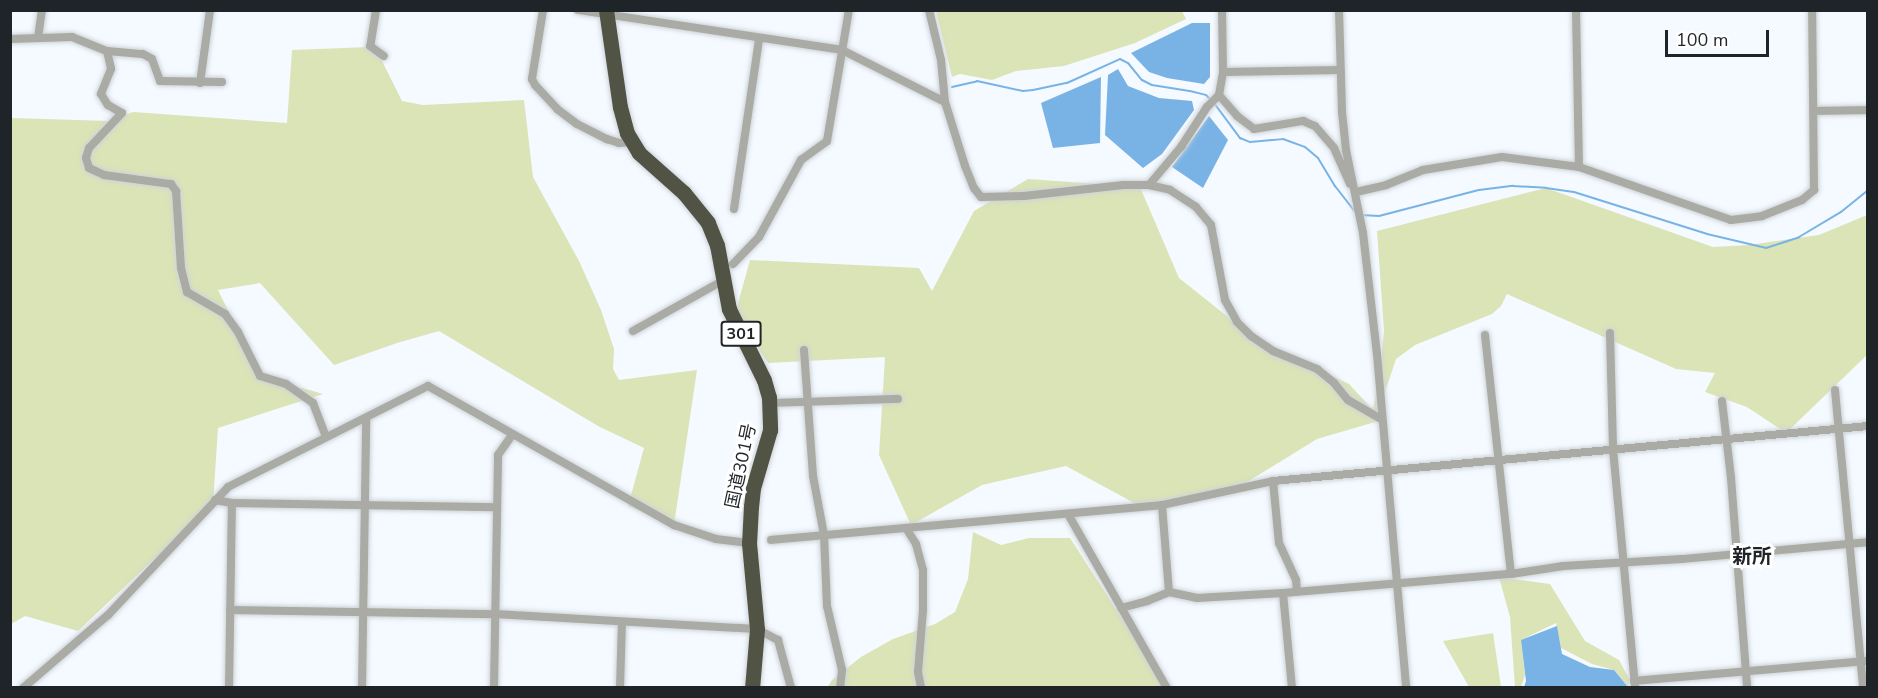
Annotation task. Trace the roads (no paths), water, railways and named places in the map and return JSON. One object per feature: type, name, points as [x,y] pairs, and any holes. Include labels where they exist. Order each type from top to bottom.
[{"type":"highway","name":"国道301号","points":[[606,13],[620,107],[632,142],[650,165],[684,193],[701,213],[717,245],[729,309],[764,380],[770,403],[770,430],[753,488],[749,543],[757,629],[752,687]]},
{"type":"street","points":[[38,38],[42,10]]},
{"type":"street","points":[[200,82],[210,10]]},
{"type":"street","points":[[376,10],[370,46],[384,56]]},
{"type":"street","points":[[543,10],[532,80],[535,85],[557,109],[577,124],[619,143],[632,142]]},
{"type":"street","points":[[578,10],[842,50],[945,102]]},
{"type":"street","points":[[733,264],[759,237],[801,160],[827,141],[849,10]]},
{"type":"street","points":[[929,10],[941,60],[945,102],[974,188],[984,198],[1041,195],[1083,188],[1149,185],[1170,190],[1206,216],[1214,236],[1225,300],[1237,322],[1273,351],[1317,369],[1335,383],[1348,400],[1381,419]]},
{"type":"street","points":[[1149,185],[1181,147],[1207,107],[1219,95],[1223,72],[1222,10]]},
{"type":"street","points":[[1339,10],[1340,70],[1346,150],[1363,233],[1377,354],[1406,687]]},
{"type":"street","points":[[1576,10],[1579,167]]},
{"type":"street","points":[[1356,192],[1386,185],[1423,170],[1478,159],[1502,157],[1579,167],[1731,220],[1746,220],[1802,200],[1815,190],[1812,10]]},
{"type":"street","points":[[10,39],[72,37],[107,51],[143,54],[152,59],[160,81],[222,82]]},
{"type":"street","points":[[734,209],[759,39]]},
{"type":"street","points":[[107,51],[111,69],[100,94],[108,105],[122,113],[89,148],[86,158],[89,168],[104,175],[171,184],[176,191],[181,268],[187,292],[225,314],[238,332],[260,376],[286,384],[313,403],[326,437]]},
{"type":"street","points":[[1223,72],[1340,70]]},
{"type":"street","points":[[1219,95],[1237,116],[1254,129],[1303,121],[1314,126],[1334,148],[1356,192]]},
{"type":"street","points":[[1814,111],[1868,110]]},
{"type":"street","points":[[633,331],[722,281]]},
{"type":"street","points":[[1610,333],[1613,449],[1635,684],[1864,661]]},
{"type":"street","points":[[1485,335],[1511,574]]},
{"type":"street","points":[[804,350],[813,476],[824,535],[827,606],[843,670],[840,687]]},
{"type":"street","points":[[23,687],[108,615],[228,487],[251,473],[366,419],[428,386],[674,525],[716,539],[749,543]]},
{"type":"street","points":[[1835,390],[1849,544],[1864,661],[1863,687]]},
{"type":"street","points":[[770,403],[807,400],[898,399]]},
{"type":"street","points":[[1722,401],[1747,687]]},
{"type":"street","points":[[362,687],[366,419]]},
{"type":"street","points":[[771,540],[1162,505],[1273,481],[1868,426]]},
{"type":"street","points":[[494,687],[498,455],[512,435]]},
{"type":"street","points":[[1273,481],[1279,543],[1296,580],[1297,591]]},
{"type":"street","points":[[214,500],[232,503],[497,507]]},
{"type":"street","points":[[229,687],[232,503]]},
{"type":"street","points":[[1162,505],[1169,592]]},
{"type":"street","points":[[1068,514],[1167,687]]},
{"type":"street","points":[[906,528],[916,544],[922,570],[923,610],[918,672],[921,687]]},
{"type":"street","points":[[1121,608],[1148,602],[1169,592],[1197,598],[1283,593],[1511,574],[1563,566],[1736,555],[1868,542]]},
{"type":"street","points":[[1283,593],[1292,687]]},
{"type":"street","points":[[230,610],[495,614],[757,629],[778,640],[791,687]]},
{"type":"street","points":[[620,687],[622,622]]},
{"type":"water","points":[[1192,23],[1210,23],[1210,77],[1204,84],[1167,78],[1149,72],[1131,53]]},
{"type":"water","points":[[1118,69],[1128,86],[1159,98],[1192,101],[1194,110],[1162,154],[1143,168],[1105,135],[1108,75]]},
{"type":"water","points":[[1101,77],[1100,143],[1053,148],[1041,103]]},
{"type":"water","points":[[1209,116],[1228,140],[1203,188],[1172,167]]},
{"type":"water","points":[[1557,626],[1562,654],[1590,667],[1614,670],[1628,687],[1524,687],[1526,681],[1521,640]]},
{"type":"waterway","points":[[952,87],[977,81],[1023,91],[1033,90],[1067,83],[1120,59],[1128,63],[1142,80],[1152,85],[1190,91],[1206,95],[1210,99]]},
{"type":"waterway","points":[[1214,103],[1240,138],[1250,142],[1283,139],[1305,147],[1318,158],[1335,186],[1356,213]]},
{"type":"waterway","points":[[1361,215],[1379,216],[1479,190],[1513,186],[1546,188],[1574,192],[1707,234],[1766,248],[1799,237],[1841,212],[1868,190]]},
{"type":"district","name":"新所","points":[[1752,556]]}]
